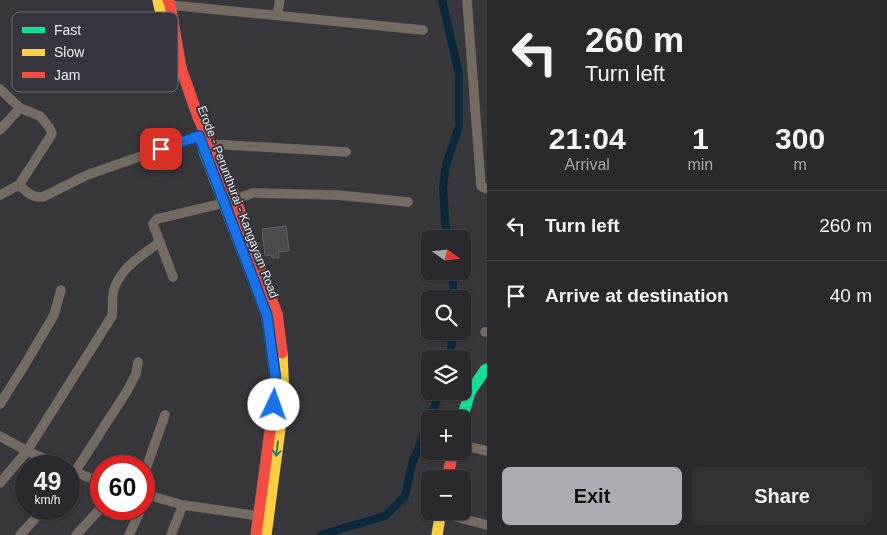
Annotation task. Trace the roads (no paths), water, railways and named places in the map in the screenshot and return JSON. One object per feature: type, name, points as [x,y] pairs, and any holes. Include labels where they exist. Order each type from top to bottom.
[{"type":"main road","name":"Erode - Perunthurai - Kangayam Road","points":[[178,48],[181,68],[198,117],[236,199],[247,236],[277,314],[274,327],[274,405],[256,535]]},
{"type":"main road","name":"Erode - Perunthurai - Kangayam Road","points":[[178,82],[267,316],[274,327],[283,361],[284,398],[266,535]]},
{"type":"main road","points":[[465,410],[470,392],[484,370],[487,369]]},
{"type":"main road","points":[[437,535],[440,520]]},
{"type":"street","points":[[277,15],[280,0]]},
{"type":"street","points":[[468,0],[481,186],[487,189]]},
{"type":"street","points":[[169,2],[423,30]]},
{"type":"street","points":[[0,89],[20,108],[40,116],[49,126],[52,134],[18,185],[0,195]]},
{"type":"street","points":[[0,130],[20,108]]},
{"type":"street","points":[[18,185],[31,195],[37,197],[44,196],[87,175],[199,136]]},
{"type":"street","points":[[210,144],[346,152]]},
{"type":"street","points":[[236,199],[254,193],[263,193],[337,195],[408,202]]},
{"type":"street","points":[[173,277],[153,224],[158,219],[224,203]]},
{"type":"street","points":[[0,482],[27,451],[112,316],[113,294],[116,282],[128,265],[160,242]]},
{"type":"street","points":[[0,404],[54,315],[61,290]]},
{"type":"street","points":[[80,461],[128,390],[136,374],[138,362]]},
{"type":"street","points":[[150,455],[164,415]]},
{"type":"street","points":[[0,436],[36,455]]},
{"type":"street","points":[[471,447],[487,451]]},
{"type":"street","points":[[155,499],[258,516]]},
{"type":"street","points":[[171,535],[183,505]]},
{"type":"street","points":[[20,535],[34,520]]},
{"type":"street","points":[[76,535],[90,520]]},
{"type":"street","points":[[129,535],[136,520]]},
{"type":"street","points":[[469,520],[487,525]]},
{"type":"waterway","points":[[442,0],[459,74],[459,126],[446,165],[443,187],[447,230]]},
{"type":"waterway","points":[[453,280],[453,290]]},
{"type":"waterway","points":[[451,350],[452,340]]},
{"type":"waterway","points":[[433,410],[437,400]]},
{"type":"waterway","points":[[321,535],[385,516],[405,496],[412,464],[421,442]]}]
